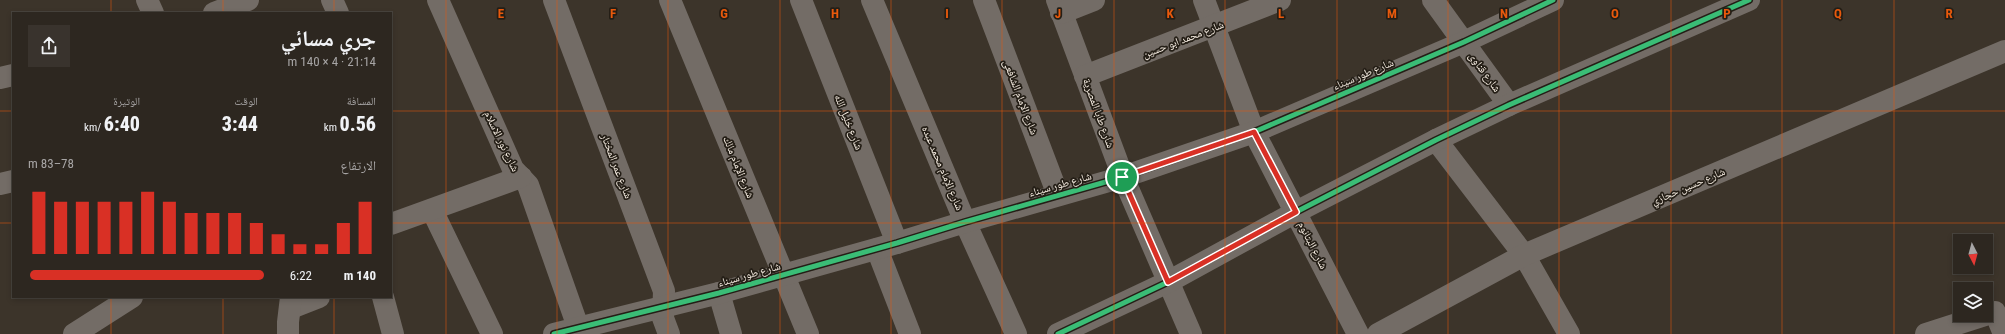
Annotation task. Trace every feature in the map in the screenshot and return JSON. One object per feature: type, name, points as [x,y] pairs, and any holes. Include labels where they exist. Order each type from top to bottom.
[{"type":"street","points":[[147,0],[153,12]]},
{"type":"street","points":[[217,12],[248,0]]},
{"type":"street","points":[[254,0],[260,12]]},
{"type":"street","points":[[332,0],[338,12]]},
{"type":"street","name":"شارع نور الاسلام","points":[[438,0],[513,169],[528,185],[578,327]]},
{"type":"street","name":"شارع عمر المختار","points":[[554,0],[664,291],[663,318],[669,334]]},
{"type":"street","name":"شارع الإمام مالك","points":[[670,0],[808,334]]},
{"type":"street","name":"شارع خليل الله","points":[[801,0],[887,246],[910,334]]},
{"type":"street","name":"شارع الإمام محمد عبده","points":[[872,0],[965,222],[1016,334]]},
{"type":"street","name":"شارع الإمام الشافعى","points":[[984,0],[1058,195]]},
{"type":"street","points":[[1059,6],[1094,0]]},
{"type":"street","name":"شارع البتانوم","points":[[1204,0],[1254,132],[1358,334]]},
{"type":"street","name":"شارع محمد ابو حسين","points":[[1085,76],[1280,0]]},
{"type":"street","name":"شارع قناوى","points":[[1433,0],[1509,105]]},
{"type":"street","name":"شارع طور سيناء","points":[[554,334],[578,327],[608,327],[663,306],[719,293],[887,246],[1122,177],[1254,132],[1464,42],[1553,0]]},
{"type":"street","points":[[1058,334],[1168,282],[1296,212],[1436,140],[1509,105],[1749,0]]},
{"type":"street","name":"شارع طابا المصرية","points":[[1059,6],[1122,177],[1191,334]]},
{"type":"street","name":"شارع حسين حجازي","points":[[1378,334],[1524,255],[2005,51]]},
{"type":"street","points":[[0,78],[12,75]]},
{"type":"street","points":[[1436,140],[1524,255],[1569,334]]},
{"type":"street","points":[[392,224],[521,177]]},
{"type":"street","points":[[0,184],[12,181]]},
{"type":"street","points":[[432,210],[492,334]]},
{"type":"street","points":[[719,293],[731,334]]},
{"type":"street","points":[[74,334],[130,298]]},
{"type":"street","points":[[288,334],[291,302],[313,298]]},
{"type":"street","points":[[383,298],[393,334]]},
{"type":"street","points":[[1993,313],[2004,334]]},
{"type":"street","points":[[1926,334],[1964,322]]},
{"type":"cycle path","points":[[554,334],[719,293],[1123,177],[1254,132],[1464,42],[1553,0]]},
{"type":"cycle path","points":[[1058,334],[1168,282],[1296,212],[1436,140],[1509,105],[1749,0]]},
{"type":"route","points":[[1254,132],[1296,212],[1168,282],[1122,177],[1254,132]]}]
